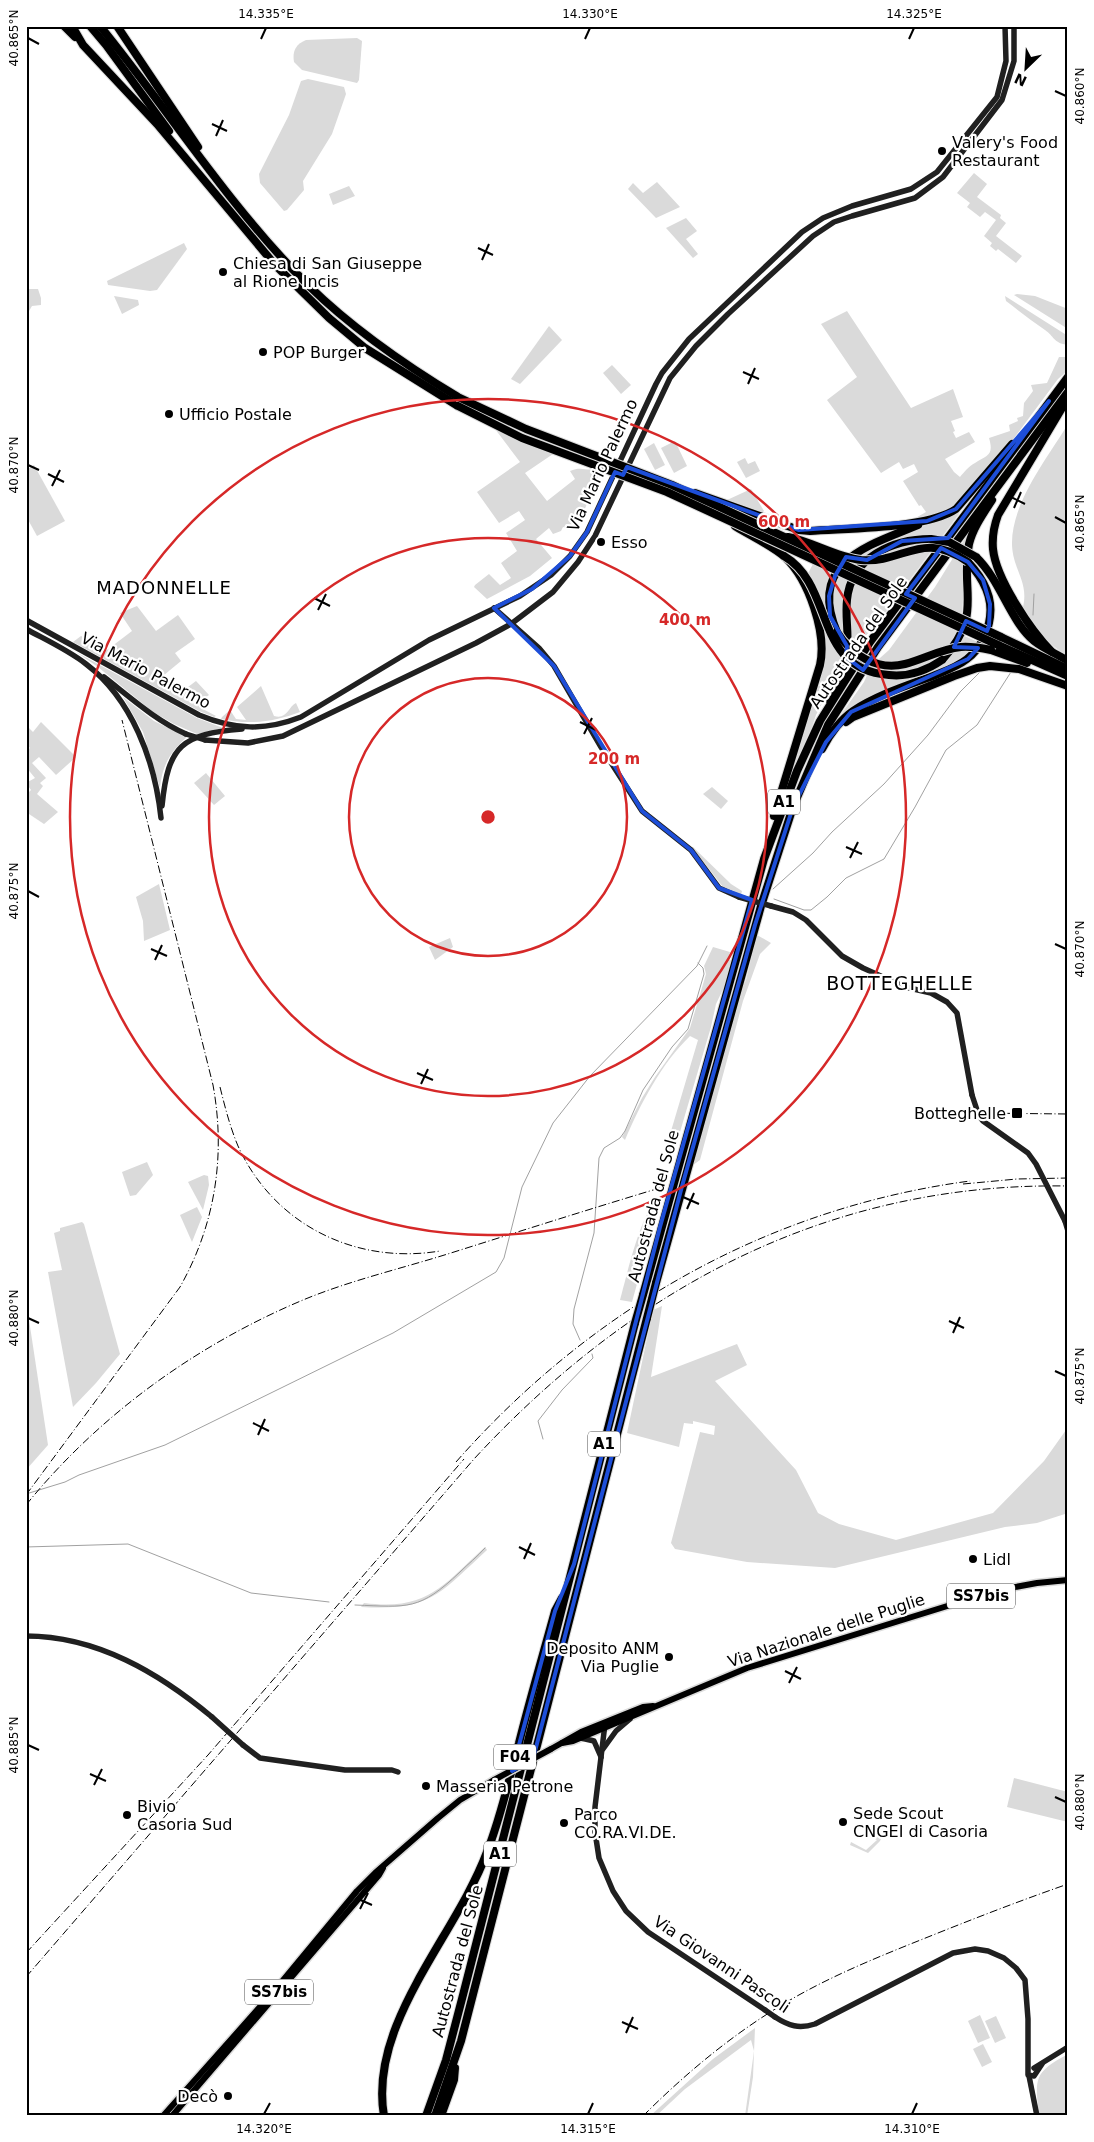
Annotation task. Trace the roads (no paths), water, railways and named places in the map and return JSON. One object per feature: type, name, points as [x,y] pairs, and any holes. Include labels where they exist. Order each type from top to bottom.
[{"type":"highway","points":[[64,26],[157,124],[276,266],[329,318],[365,348],[458,406],[522,438],[620,474],[714,514],[1060,673]]},
{"type":"highway","points":[[72,26],[83,45]]},
{"type":"highway","points":[[90,26],[210,187]]},
{"type":"highway","points":[[100,26],[218,179],[284,260],[311,287],[367,336],[396,358],[458,397],[551,439],[788,527],[810,531],[927,522]]},
{"type":"highway","points":[[119,26],[211,170]]},
{"type":"highway","name":"Autostrada del Sole","points":[[426,2116],[446,2060],[461,2004],[642,1295],[764,859],[784,803],[820,721],[870,642],[1068,377]]},
{"type":"highway","name":"Autostrada del Sole","points":[[435,2116],[458,2051],[656,1283],[755,925],[794,807],[828,725],[852,686],[878,647],[1068,392]]},
{"type":"highway","points":[[1052,652],[1032,630],[996,565],[993,535],[998,515],[1068,399]]},
{"type":"highway","points":[[1050,401],[956,509],[946,515],[865,546],[844,561],[835,576],[829,596],[830,616],[836,632],[843,642],[854,652],[872,662],[904,664],[947,650],[960,647],[975,647],[991,650],[1068,676]]},
{"type":"highway","points":[[784,556],[807,576],[833,640],[842,653],[858,666],[881,675],[907,675],[932,667],[942,660],[957,642],[966,624],[969,603],[967,560],[973,533],[1019,457]]},
{"type":"highway","points":[[672,485],[1068,669]]},
{"type":"highway","name":"A1","points":[[714,514],[784,556],[806,587],[821,634],[820,665],[773,819],[764,859]]},
{"type":"highway","points":[[776,534],[800,539],[860,560],[879,559],[924,548],[950,552],[968,562],[983,580],[988,592],[991,614],[989,626],[982,642],[968,659],[869,701],[851,712],[826,742],[794,807]]},
{"type":"highway","points":[[820,721],[842,670],[849,632],[847,598],[854,577],[870,557],[890,545],[914,539],[931,538],[949,542],[976,557],[994,577],[1022,626],[1033,640],[1068,661]]},
{"type":"highway","points":[[836,729],[853,717],[977,668],[1003,666],[1019,669],[1068,686]]},
{"type":"highway","name":"F04","points":[[384,2116],[381,2090],[384,2061],[397,2024],[416,1985],[454,1921],[488,1852],[555,1611],[566,1590]]},
{"type":"highway","points":[[441,2116],[454,2080],[458,2051]]},
{"type":"main road","name":"Via Nazionale delle Puglie","points":[[562,1743],[580,1738],[605,1724],[634,1716],[748,1668],[999,1590],[1068,1580]]},
{"type":"main road","name":"Via Nazionale delle Puglie","points":[[163,2116],[275,1990],[357,1891],[377,1870],[438,1818],[460,1800],[562,1743],[569,1737],[643,1707],[654,1706]]},
{"type":"main road","name":"Via Nazionale delle Puglie","points":[[172,2116],[379,1876],[384,1866]]},
{"type":"street","name":"Via Mario Palermo","points":[[26,620],[199,715],[221,723],[256,728],[282,725],[301,717],[429,640],[532,589],[551,576],[580,544],[662,373],[702,327],[787,246],[823,218],[852,206],[911,189],[937,172],[997,97],[1006,61],[1005,26]]},
{"type":"street","name":"Via Mario Palermo","points":[[26,629],[86,664],[162,722],[186,734],[205,740],[248,743],[283,736],[476,643],[511,624],[553,592],[587,549],[670,378],[696,346],[761,282],[813,236],[834,222],[914,198],[943,177],[1002,100],[1013,67],[1014,26]]},
{"type":"street","points":[[494,608],[539,648],[554,666],[601,747],[642,811],[691,850],[719,888],[739,897],[793,912],[806,920],[842,956],[905,987],[931,993],[948,1002],[957,1014],[972,1095],[979,1116],[983,1121],[1028,1153],[1036,1164],[1068,1231]]},
{"type":"street","points":[[86,664],[121,701],[133,720],[159,799],[161,818],[164,779],[168,765],[186,742],[210,733],[256,728]]},
{"type":"street","points":[[26,1636],[57,1638],[83,1644],[121,1657],[170,1684],[260,1758],[345,1770],[392,1770],[398,1772]]},
{"type":"street","points":[[603,1749],[620,1727],[634,1716]]},
{"type":"street","points":[[605,1724],[608,1741]]},
{"type":"street","points":[[603,1749],[605,1724]]},
{"type":"street","points":[[580,1738],[594,1742],[601,1756]]},
{"type":"street","name":"Via Giovanni Pascoli","points":[[603,1749],[595,1807],[595,1832],[602,1867],[619,1901],[639,1925],[657,1939],[792,2027],[804,2027],[815,2024],[953,1952],[975,1949],[988,1951],[1004,1958],[1016,1968],[1025,1980],[1028,2054],[1037,2116]]},
{"type":"street","points":[[1032,2072],[1055,2054],[1068,2047]]},
{"type":"waterway","points":[[1033,615],[1034,594]]},
{"type":"waterway","points":[[773,889],[884,784],[928,735],[960,692],[981,671]]},
{"type":"waterway","points":[[774,899],[804,910],[811,910],[846,878],[884,859],[946,750],[977,725],[1011,672]]},
{"type":"waterway","points":[[26,1494],[65,1482],[79,1475],[165,1445],[393,1333],[496,1272],[504,1258],[522,1187],[553,1123],[590,1076],[697,966],[707,946]]},
{"type":"waterway","points":[[580,1340],[573,1324],[574,1309],[594,1233],[599,1158],[604,1148],[620,1138],[625,1131],[643,1090],[672,1047],[688,1029],[704,974],[703,968],[698,963]]},
{"type":"waterway","points":[[543,1439],[538,1421],[562,1390],[593,1358],[592,1354]]},
{"type":"waterway","points":[[26,1547],[128,1544],[251,1593],[329,1602]]},
{"type":"waterway","points":[[355,1605],[401,1606],[423,1600],[446,1585],[485,1548]]},
{"type":"railway","points":[[26,1495],[180,1287],[202,1239],[215,1189],[218,1164],[218,1138],[213,1085],[122,720]]},
{"type":"railway","points":[[220,1087],[235,1139],[254,1174],[273,1198],[296,1218],[321,1233],[349,1245],[378,1252],[409,1254],[440,1251]]},
{"type":"railway","points":[[974,1113],[1068,1114]]},
{"type":"railway","points":[[963,1184],[1017,1179],[1068,1178]]},
{"type":"railway","points":[[456,1462],[509,1407],[565,1357],[624,1313],[688,1274],[754,1241],[823,1215],[895,1195],[970,1181]]},
{"type":"railway","points":[[26,1977],[474,1459],[535,1398],[600,1343],[669,1296],[741,1256],[817,1225],[897,1203],[980,1190],[1068,1186]]},
{"type":"railway","points":[[26,1505],[54,1472],[118,1412],[188,1361],[225,1338],[263,1318],[340,1286],[663,1187]]},
{"type":"railway","points":[[26,1953],[208,1755],[464,1459]]},
{"type":"railway","points":[[643,2116],[693,2070],[729,2041],[766,2015],[803,1993],[839,1974],[895,1950],[1068,1884]]},
{"type":"place","name":"Valery's Food Restaurant","points":[[942,151]]},
{"type":"place","name":"Chiesa di San Giuseppe al Rione Incis","points":[[223,272]]},
{"type":"place","name":"POP Burger","points":[[263,352]]},
{"type":"place","name":"Ufficio Postale","points":[[169,414]]},
{"type":"place","name":"Esso","points":[[601,542]]},
{"type":"place","name":"Botteghelle","points":[[1017,1113]]},
{"type":"place","name":"Lidl","points":[[973,1559]]},
{"type":"place","name":"Deposito ANM Via Puglie","points":[[669,1657]]},
{"type":"place","name":"Masseria Petrone","points":[[426,1786]]},
{"type":"place","name":"Bivio Casoria Sud","points":[[127,1815]]},
{"type":"place","name":"Sede Scout CNGEI di Casoria","points":[[843,1822]]},
{"type":"place","name":"Parco CO.RA.VI.DE.","points":[[564,1823]]},
{"type":"place","name":"Decò","points":[[228,2096]]},
{"type":"district","name":"MADONNELLE","points":[[164,588]]},
{"type":"district","name":"BOTTEGHELLE","points":[[900,983]]}]
